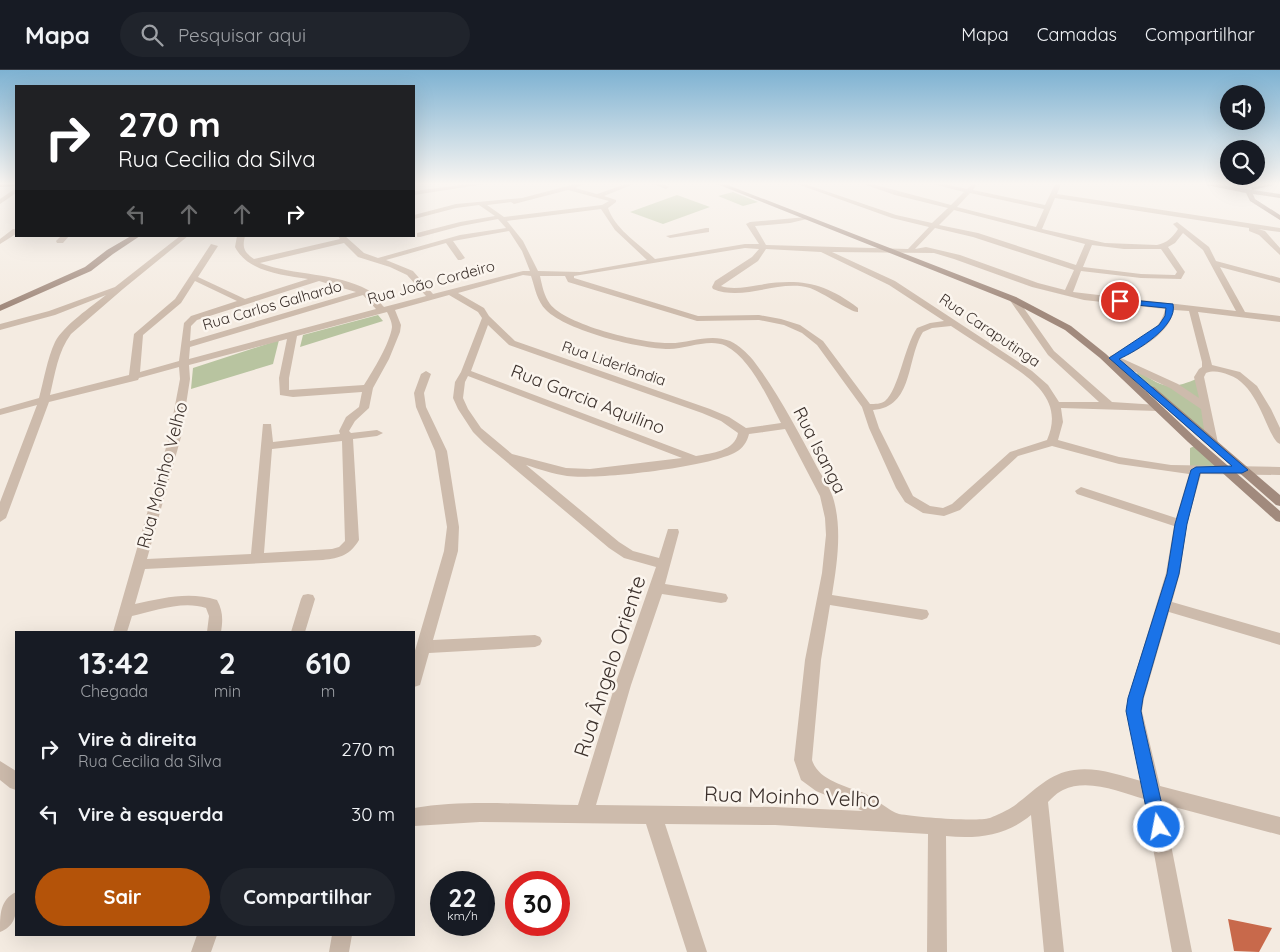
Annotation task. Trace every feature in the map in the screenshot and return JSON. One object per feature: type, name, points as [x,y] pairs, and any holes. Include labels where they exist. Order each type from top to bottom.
[{"type":"main road","points":[[825,225],[1020,296],[1074,326],[1280,502]]},
{"type":"main road","points":[[833,225],[1013,299],[1042,313],[1080,337],[1280,518]]},
{"type":"main road","points":[[110,252],[113,239],[118,242],[133,238]]},
{"type":"main road","points":[[0,308],[88,269],[110,252],[133,238]]},
{"type":"street","points":[[417,233],[454,225]]},
{"type":"street","name":"Rua Isanga","points":[[508,225],[535,272],[536,283],[544,303],[558,315],[644,344],[672,346],[718,341],[732,346],[749,362],[810,462],[828,500],[831,519],[825,600],[815,646],[803,760],[807,774],[822,785],[867,803],[894,823]]},
{"type":"street","points":[[617,225],[654,262]]},
{"type":"street","points":[[750,225],[764,247],[755,259],[718,283],[716,285],[717,289],[732,290],[779,283],[804,284],[829,292],[855,310]]},
{"type":"street","points":[[928,225],[975,235],[1080,269],[1122,275],[1174,278],[1180,275],[1180,272],[1163,246]]},
{"type":"street","points":[[1021,225],[1089,244],[1120,248],[1163,246],[1175,239],[1182,228]]},
{"type":"street","points":[[1038,230],[1040,225]]},
{"type":"street","points":[[1178,225],[1206,249],[1242,315]]},
{"type":"street","points":[[1240,225],[1262,233],[1280,253]]},
{"type":"street","points":[[1248,225],[1280,230]]},
{"type":"street","points":[[894,250],[932,226]]},
{"type":"street","points":[[378,260],[448,240],[511,228]]},
{"type":"street","points":[[670,236],[706,230]]},
{"type":"street","points":[[0,242],[15,232]]},
{"type":"street","points":[[417,233],[434,245]]},
{"type":"street","points":[[0,518],[44,401],[52,365],[60,342],[68,332],[120,287],[163,251],[184,237]]},
{"type":"street","points":[[139,564],[323,555],[342,552],[352,540],[347,436],[344,430],[350,419],[364,408],[368,388],[384,359],[397,326],[386,310],[365,292],[344,284],[319,278],[269,269],[253,262],[243,256],[239,249],[237,244],[240,237]]},
{"type":"street","points":[[253,262],[344,238],[361,255],[410,274],[431,297]]},
{"type":"street","points":[[448,240],[461,258]]},
{"type":"street","points":[[1068,293],[1080,269],[1089,244]]},
{"type":"street","points":[[134,378],[139,334],[178,301],[214,246]]},
{"type":"street","name":"Rua João Cordeiro","points":[[0,412],[134,378],[523,273],[535,272],[569,275],[731,248],[934,251],[957,257],[1027,282],[1103,300],[1192,308],[1280,319]]},
{"type":"street","name":"Rua Caraputinga","points":[[822,249],[892,283],[1029,373],[1042,384],[1057,405]]},
{"type":"street","points":[[1215,264],[1280,280]]},
{"type":"street","points":[[569,275],[571,280],[681,313],[689,318],[714,320],[750,317],[776,320],[792,325],[812,335],[867,406],[874,428],[898,481],[909,498],[927,510],[944,512],[956,507],[1014,454],[1052,442],[1141,464],[1196,470],[1280,471]]},
{"type":"street","points":[[194,278],[245,302],[319,278]]},
{"type":"street","points":[[0,327],[52,313],[120,287]]},
{"type":"street","name":"Rua Carlos Galhardo","points":[[186,344],[365,292]]},
{"type":"street","name":"Rua Liderlândia","points":[[450,292],[481,310],[486,318],[512,343],[706,411],[741,430]]},
{"type":"street","points":[[1013,299],[1050,353],[1109,404]]},
{"type":"street","name":"Rua Moinho Velho","points":[[120,631],[175,437],[184,389],[187,325],[194,318],[245,302]]},
{"type":"street","points":[[1114,359],[1162,326],[1169,316],[1170,306]]},
{"type":"street","points":[[1192,308],[1207,362],[1206,369]]},
{"type":"street","points":[[1024,314],[1042,313]]},
{"type":"street","points":[[486,318],[466,372],[460,382],[458,398],[477,430],[614,545],[630,555],[664,564]]},
{"type":"street","points":[[867,406],[882,406],[890,402],[898,388],[920,330],[930,326],[952,323]]},
{"type":"street","points":[[292,336],[284,378],[284,393],[293,394],[368,388]]},
{"type":"street","points":[[1114,359],[1174,386],[1206,408]]},
{"type":"street","points":[[1212,443],[1199,378],[1200,374],[1206,369],[1235,372],[1249,381],[1264,404],[1280,441]]},
{"type":"street","name":"Rua Garcia Aquilino","points":[[466,372],[698,460]]},
{"type":"street","points":[[415,676],[451,551],[453,526],[441,451],[421,407],[420,393],[426,374]]},
{"type":"street","points":[[1174,386],[1199,378]]},
{"type":"street","points":[[1052,442],[1059,425],[1057,405],[1109,404],[1158,408]]},
{"type":"street","points":[[510,458],[566,472],[590,473],[698,460],[729,452],[740,445],[744,438],[741,430],[788,425]]},
{"type":"street","points":[[257,559],[267,426]]},
{"type":"street","points":[[267,446],[377,433]]},
{"type":"street","points":[[1182,952],[1152,791],[1134,711],[1136,698],[1173,574],[1181,524],[1196,470]]},
{"type":"street","points":[[1081,491],[1181,524]]},
{"type":"street","name":"Rua Ângelo Oriente","points":[[585,813],[623,685],[657,588],[673,532]]},
{"type":"street","points":[[657,588],[721,598]]},
{"type":"street","points":[[125,612],[193,599],[205,600],[212,604],[216,616],[214,631]]},
{"type":"street","points":[[298,631],[308,599]]},
{"type":"street","points":[[825,600],[922,614]]},
{"type":"street","points":[[1163,605],[1280,639]]},
{"type":"street","points":[[423,647],[535,641]]},
{"type":"street","name":"Rua Moinho Velho","points":[[415,817],[427,814],[480,812],[653,816],[775,816],[937,826],[990,827],[1018,814],[1057,782],[1074,778],[1096,778],[1152,791],[1280,826]]},
{"type":"street","points":[[1038,796],[1054,952]]},
{"type":"street","points":[[653,816],[698,952]]},
{"type":"street","points":[[937,826],[937,952]]},
{"type":"street","points":[[0,922],[15,903]]},
{"type":"street","points":[[201,952],[207,936]]},
{"type":"street","points":[[339,952],[342,936]]},
{"type":"green space","points":[[378,315],[383,321],[300,347],[303,335]]},
{"type":"green space","points":[[279,340],[273,364],[191,389],[193,368]]},
{"type":"green space","points":[[1136,369],[1166,386],[1180,385],[1199,378],[1212,443],[1138,376]]},
{"type":"green space","points":[[1197,445],[1220,467],[1190,468],[1190,448]]},
{"type":"building","points":[[1228,919],[1272,928],[1259,952],[1234,951]]},
{"type":"route","points":[[1120,301],[1170,306],[1169,316],[1162,326],[1120,356],[1114,358],[1242,470],[1196,470],[1181,524],[1173,574],[1136,698],[1134,711],[1136,726],[1159,827]]}]
